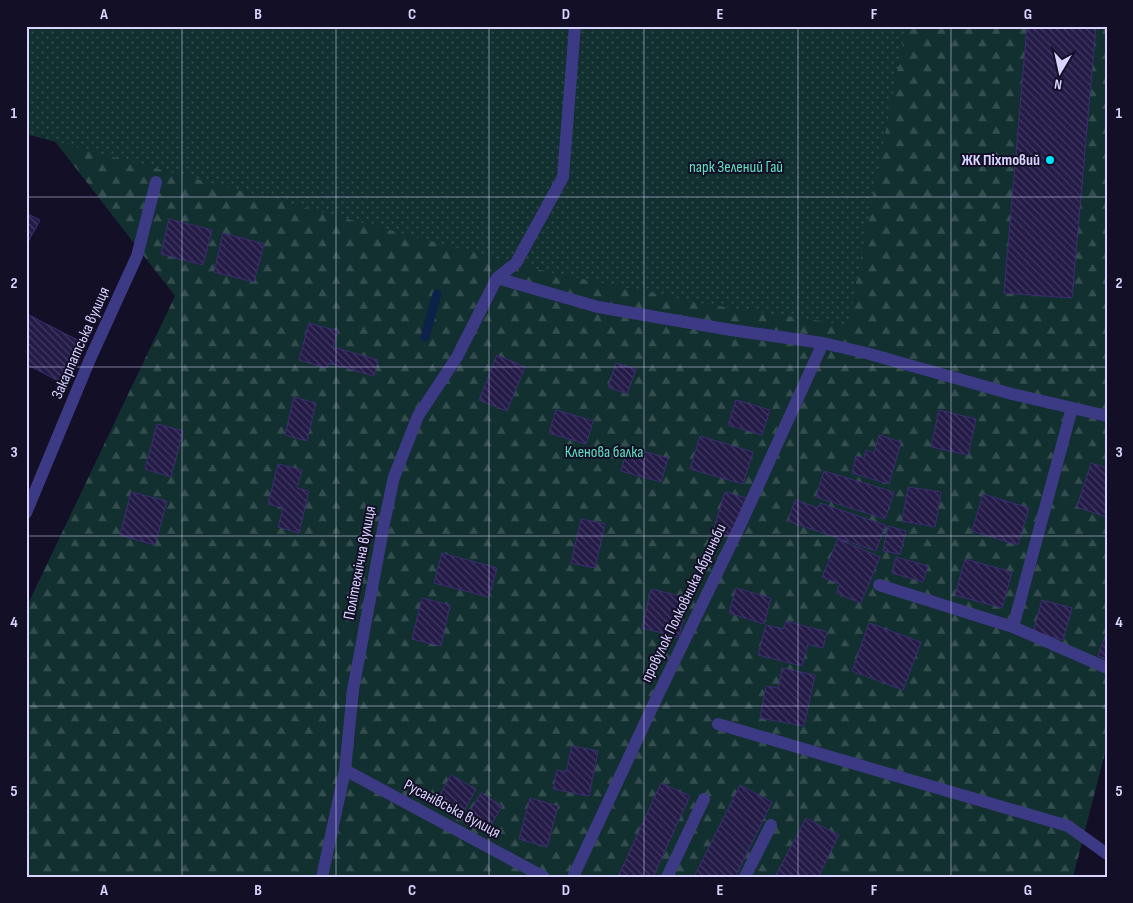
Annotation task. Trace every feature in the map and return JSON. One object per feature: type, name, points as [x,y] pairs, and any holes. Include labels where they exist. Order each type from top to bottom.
[{"type":"street","points":[[497,278],[516,263],[563,177],[575,26]]},
{"type":"street","name":"Закарпатська вулиця","points":[[26,513],[90,359],[137,256],[156,182]]},
{"type":"street","points":[[497,278],[598,307],[731,330],[823,343],[866,353],[1012,394],[1107,416]]},
{"type":"street","name":"Політехнічна вулиця","points":[[322,877],[345,770],[353,690],[384,519],[394,477],[418,416],[457,357],[497,278]]},
{"type":"street","name":"провулок Полковника Абриньби","points":[[573,877],[738,530],[823,343]]},
{"type":"street","points":[[1013,627],[1072,408]]},
{"type":"street","points":[[879,584],[1013,627],[1107,668]]},
{"type":"street","points":[[718,724],[1068,826],[1107,854]]},
{"type":"street","name":"Русанівська вулиця","points":[[345,770],[544,877]]},
{"type":"street","points":[[668,877],[704,799]]},
{"type":"street","points":[[745,877],[772,825]]},
{"type":"green space","name":"Кленова балка","points":[[26,26],[1107,26],[1107,745],[1073,877],[26,877],[26,608],[175,296],[26,104]]},
{"type":"green space","name":"парк Зелений Гай","points":[[26,26],[906,26],[848,325],[711,305],[548,272],[26,134]]},
{"type":"building","name":"ЖК Піхтовий","points":[[1027,26],[1096,26],[1072,298],[1004,293]]},
{"type":"building","points":[[26,213],[40,220],[26,246]]},
{"type":"building","points":[[169,219],[212,230],[203,265],[161,254]]},
{"type":"building","points":[[223,233],[264,244],[254,282],[214,272]]},
{"type":"building","points":[[29,315],[85,344],[64,384],[26,364],[26,319]]},
{"type":"building","points":[[309,323],[338,331],[333,347],[378,360],[374,376],[329,363],[327,368],[299,360]]},
{"type":"building","points":[[497,355],[525,367],[507,411],[479,400]]},
{"type":"building","points":[[616,363],[636,369],[627,394],[608,387]]},
{"type":"building","points":[[294,397],[316,403],[307,441],[285,435]]},
{"type":"building","points":[[736,400],[770,410],[762,435],[728,425]]},
{"type":"building","points":[[556,410],[593,421],[586,444],[549,433]]},
{"type":"building","points":[[939,410],[976,419],[968,455],[931,447]]},
{"type":"building","points":[[157,424],[183,431],[171,477],[145,469]]},
{"type":"building","points":[[879,435],[901,442],[889,484],[852,473],[856,456],[864,458],[866,450],[874,453]]},
{"type":"building","points":[[700,436],[753,452],[743,484],[690,469]]},
{"type":"building","points":[[628,447],[668,458],[661,482],[621,471]]},
{"type":"building","points":[[1091,463],[1107,468],[1107,517],[1077,507]]},
{"type":"building","points":[[278,464],[302,470],[297,488],[309,491],[299,533],[278,527],[283,508],[268,504]]},
{"type":"building","points":[[824,471],[894,492],[885,519],[816,497]]},
{"type":"building","points":[[908,487],[941,492],[935,527],[902,521]]},
{"type":"building","points":[[131,492],[167,501],[155,545],[120,535]]},
{"type":"building","points":[[725,492],[746,498],[734,538],[713,531]]},
{"type":"building","points":[[983,494],[1029,508],[1018,545],[972,531]]},
{"type":"building","points":[[795,500],[818,508],[820,503],[885,525],[876,551],[788,521]]},
{"type":"building","points":[[581,519],[605,524],[595,568],[571,563]]},
{"type":"building","points":[[888,526],[906,531],[900,554],[883,551]]},
{"type":"building","points":[[838,539],[880,557],[861,603],[836,593],[840,584],[822,577]]},
{"type":"building","points":[[442,553],[497,568],[489,597],[434,583]]},
{"type":"building","points":[[896,557],[928,566],[923,582],[892,573]]},
{"type":"building","points":[[965,559],[1012,572],[1002,608],[955,595]]},
{"type":"building","points":[[736,588],[771,598],[764,624],[729,613]]},
{"type":"building","points":[[651,589],[688,598],[679,637],[642,628]]},
{"type":"building","points":[[422,598],[450,605],[441,646],[412,639]]},
{"type":"building","points":[[1042,600],[1072,608],[1063,640],[1033,632]]},
{"type":"building","points":[[786,621],[827,632],[823,648],[808,644],[802,666],[758,655],[766,625],[783,629]]},
{"type":"building","points":[[869,623],[921,642],[903,690],[852,671]]},
{"type":"building","points":[[1107,631],[1107,659],[1098,656]]},
{"type":"building","points":[[782,668],[815,675],[804,726],[760,718],[766,686],[778,688]]},
{"type":"building","points":[[572,746],[598,751],[589,796],[553,789],[557,770],[566,772]]},
{"type":"building","points":[[451,775],[476,789],[464,811],[439,796]]},
{"type":"building","points":[[661,783],[690,796],[653,877],[618,877]]},
{"type":"building","points":[[740,785],[772,802],[735,877],[694,877]]},
{"type":"building","points":[[481,793],[502,806],[490,827],[468,814]]},
{"type":"building","points":[[530,798],[558,806],[547,847],[519,839]]},
{"type":"building","points":[[806,818],[839,835],[818,877],[775,877]]},
{"type":"waterway","points":[[425,337],[437,294]]},
{"type":"place","name":"ЖК Піхтовий","points":[[1050,160]]}]
